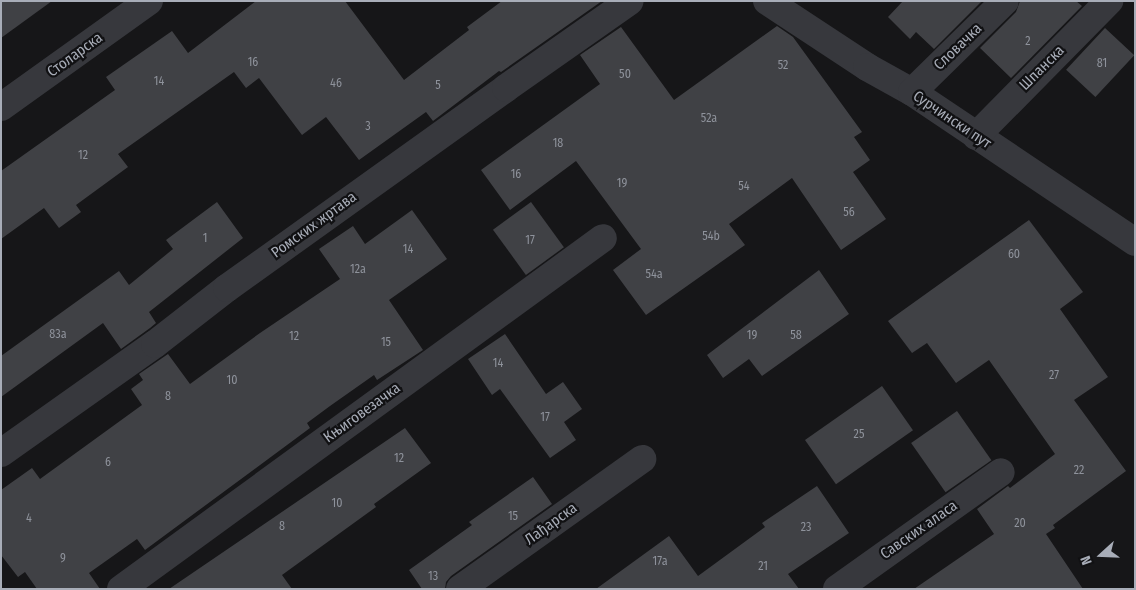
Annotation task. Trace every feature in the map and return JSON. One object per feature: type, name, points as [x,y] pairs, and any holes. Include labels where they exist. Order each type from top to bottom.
[{"type":"street","name":"Столарска","points":[[1,107],[148,1]]},
{"type":"street","name":"Ромских жртава","points":[[1,453],[155,344],[227,288],[630,1]]},
{"type":"street","name":"Словачка","points":[[912,92],[1005,1]]},
{"type":"street","name":"Шпанска","points":[[976,136],[1109,1]]},
{"type":"street","name":"Сурчински пут","points":[[777,4],[867,67],[912,92],[1135,242]]},
{"type":"street","name":"Књиговезачка","points":[[121,589],[603,238]]},
{"type":"street","name":"Лађарска","points":[[460,589],[642,459]]},
{"type":"street","name":"Савских аласа","points":[[837,589],[1001,472]]},
{"type":"building","points":[[1,1],[52,1],[1,38]]},
{"type":"building","points":[[256,1],[345,1],[404,80],[469,30],[467,27],[502,1],[602,1],[501,72],[499,71],[433,121],[426,112],[359,160],[326,117],[302,135],[259,78],[246,88],[234,72],[118,154],[128,167],[76,205],[81,212],[59,228],[44,208],[1,239],[1,171],[115,90],[106,77],[172,31],[188,53]]},
{"type":"building","points":[[903,1],[982,1],[934,49],[916,32],[910,39],[888,17]]},
{"type":"building","points":[[1020,1],[1076,1],[1082,6],[1011,78],[980,48],[1016,12]]},
{"type":"building","points":[[777,26],[793,37],[862,132],[854,137],[870,160],[853,172],[886,219],[841,250],[792,178],[729,224],[745,245],[646,315],[613,270],[641,249],[576,161],[510,210],[481,170],[600,84],[580,55],[621,27],[674,100]]},
{"type":"building","points":[[1105,28],[1134,55],[1095,97],[1066,70]]},
{"type":"building","points":[[217,202],[243,238],[149,312],[156,323],[121,349],[103,323],[1,397],[1,356],[119,271],[129,285],[173,249],[166,240]]},
{"type":"building","points":[[531,202],[564,247],[526,275],[493,230]]},
{"type":"building","points":[[412,210],[447,259],[389,300],[423,350],[377,380],[374,375],[330,406],[307,423],[310,428],[145,550],[137,539],[89,573],[100,589],[37,589],[25,572],[18,577],[1,555],[1,490],[32,468],[40,479],[142,405],[131,389],[143,380],[139,374],[168,354],[190,384],[260,333],[340,279],[319,249],[353,226],[365,244]]},
{"type":"building","points":[[1029,220],[1083,292],[1060,309],[1108,377],[1074,400],[1126,471],[1053,525],[1055,528],[1046,534],[1083,589],[914,589],[994,534],[977,509],[1008,486],[1010,488],[1055,454],[989,360],[956,383],[927,343],[912,353],[888,321]]},
{"type":"building","points":[[819,270],[849,314],[762,376],[749,359],[723,378],[707,355]]},
{"type":"building","points":[[505,334],[546,394],[563,382],[582,409],[564,422],[576,440],[550,458],[500,389],[492,395],[468,359]]},
{"type":"building","points":[[882,386],[913,430],[836,484],[805,440]]},
{"type":"building","points":[[957,411],[991,460],[946,492],[911,443]]},
{"type":"building","points":[[405,428],[431,463],[374,504],[376,507],[282,575],[292,589],[169,589]]},
{"type":"building","points":[[533,477],[552,504],[451,576],[446,582],[445,589],[422,589],[409,570],[472,525],[469,522]]},
{"type":"building","points":[[817,486],[849,533],[788,574],[799,589],[596,589],[669,536],[698,576],[765,527],[762,523]]}]
